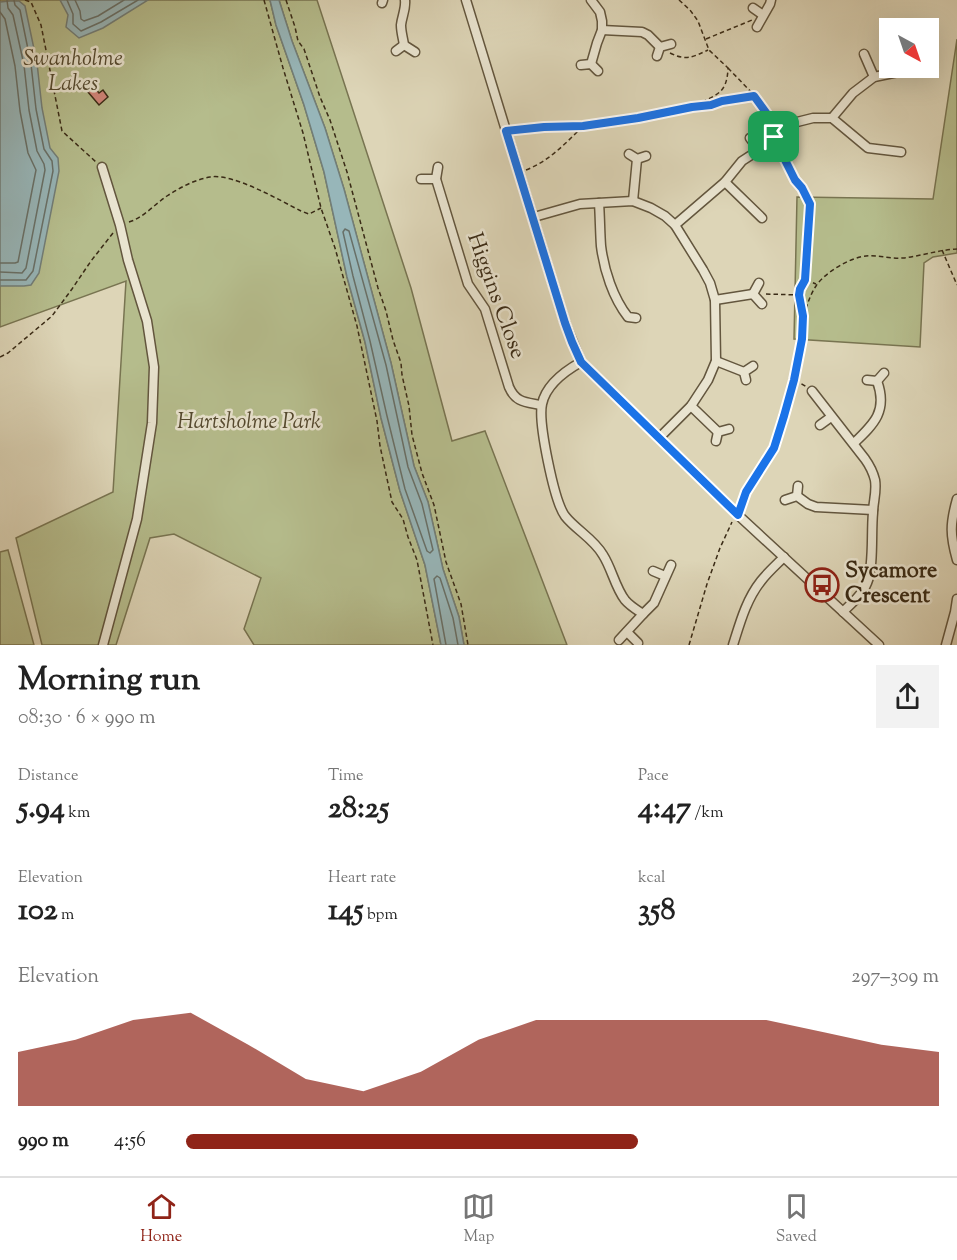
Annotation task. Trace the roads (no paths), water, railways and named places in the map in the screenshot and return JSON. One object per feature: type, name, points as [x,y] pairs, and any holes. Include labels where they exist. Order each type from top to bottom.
[{"type":"street","points":[[405,0],[406,6],[401,23],[404,45],[415,52]]},
{"type":"street","points":[[466,0],[565,323],[581,362],[738,515],[879,645]]},
{"type":"street","points":[[591,0],[600,12],[602,21],[602,30],[591,64]]},
{"type":"street","points":[[757,27],[771,0]]},
{"type":"street","points":[[753,8],[763,15]]},
{"type":"street","points":[[602,30],[642,32],[648,34],[660,46]]},
{"type":"street","points":[[660,46],[671,44]]},
{"type":"street","points":[[396,51],[404,45]]},
{"type":"street","points":[[657,56],[660,46]]},
{"type":"street","points":[[864,54],[874,76]]},
{"type":"street","points":[[581,65],[591,64]]},
{"type":"street","points":[[591,64],[598,71]]},
{"type":"street","points":[[832,118],[853,93],[874,76],[879,75]]},
{"type":"street","points":[[675,225],[725,182],[742,161],[759,150],[789,124],[813,118],[832,118],[868,148],[901,152]]},
{"type":"street","points":[[750,138],[759,150]]},
{"type":"street","points":[[633,201],[637,156]]},
{"type":"street","points":[[102,167],[147,321],[154,367],[152,423],[137,519],[103,645]]},
{"type":"street","name":"Higgins Close","points":[[438,167],[436,179],[468,284],[485,309],[512,395],[518,400],[542,405]]},
{"type":"street","points":[[421,179],[436,179]]},
{"type":"street","points":[[725,182],[762,218]]},
{"type":"street","points":[[534,217],[568,207],[633,201],[651,208],[675,225],[703,270],[715,300],[716,361],[708,380],[691,406],[659,438]]},
{"type":"street","points":[[599,203],[601,246],[605,265],[622,309],[632,317],[623,326]]},
{"type":"street","points":[[753,294],[759,283]]},
{"type":"street","points":[[715,300],[753,294]]},
{"type":"street","points":[[753,294],[762,304]]},
{"type":"street","points":[[716,361],[745,376],[753,366]]},
{"type":"street","points":[[581,362],[556,380],[542,405],[545,444],[556,496],[564,516],[603,553],[626,601],[643,614]]},
{"type":"street","points":[[877,381],[884,373]]},
{"type":"street","points":[[867,380],[877,381]]},
{"type":"street","points":[[854,444],[876,420],[881,400],[881,391],[877,381]]},
{"type":"street","points":[[812,391],[872,469],[876,493],[868,581],[865,589],[843,612]]},
{"type":"street","points":[[691,406],[717,437],[729,429]]},
{"type":"street","points":[[820,425],[831,417]]},
{"type":"street","points":[[797,496],[798,486]]},
{"type":"street","points":[[797,496],[816,507],[873,510]]},
{"type":"street","points":[[785,500],[797,496]]},
{"type":"street","points":[[957,499],[951,530],[957,560]]},
{"type":"street","points":[[733,645],[751,596],[761,581],[784,557]]},
{"type":"street","points":[[619,640],[654,603],[670,565]]},
{"type":"street","points":[[653,571],[665,576]]},
{"type":"street","points":[[945,645],[957,599]]},
{"type":"street","points":[[627,632],[638,643]]},
{"type":"water","points":[[60,0],[148,0],[103,28],[79,38],[66,27],[68,15]]},
{"type":"water","points":[[270,0],[279,0],[325,128],[344,189],[391,363],[414,466],[428,502],[443,569],[459,617],[464,645],[441,645],[425,565],[400,491],[381,418],[324,172]]},
{"type":"water","points":[[19,1],[25,6],[37,63],[42,108],[50,148],[58,158],[59,171],[39,273],[31,285],[24,286],[0,286],[0,2]]},
{"type":"place","name":"Sycamore Crescent","points":[[822,585]]},
{"type":"park label","name":"Swanholme Lakes","points":[[73,72]]},
{"type":"park label","name":"Hartsholme Park","points":[[249,423]]}]
